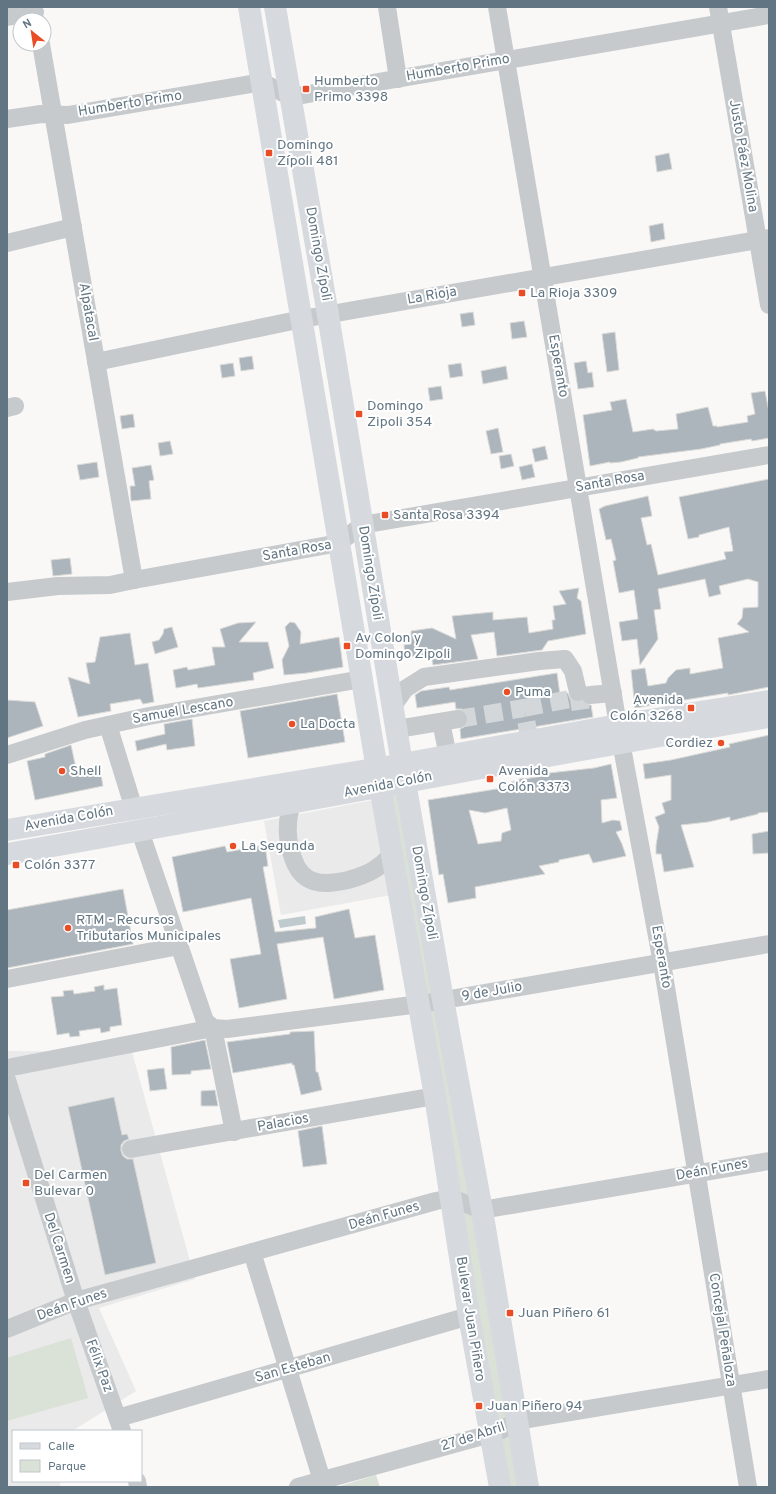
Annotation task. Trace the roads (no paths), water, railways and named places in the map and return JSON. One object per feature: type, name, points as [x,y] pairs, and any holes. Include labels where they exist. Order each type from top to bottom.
[{"type":"main road","name":"Domingo Zípoli","points":[[249,7],[378,778],[435,1096],[451,1198]]},
{"type":"main road","name":"Domingo Zípoli","points":[[275,7],[328,315],[403,773],[482,1210]]},
{"type":"main road","name":"Avenida Colón","points":[[7,830],[134,808],[378,778],[620,733],[769,701]]},
{"type":"main road","name":"Avenida Colón","points":[[403,773],[448,756],[583,725],[620,733],[769,716]]},
{"type":"main road","name":"Avenida Colón","points":[[7,854],[292,803],[378,778]]},
{"type":"main road","name":"Bulevar Juan Piñero","points":[[451,1198],[468,1316],[500,1487]]},
{"type":"main road","name":"Bulevar Juan Piñero","points":[[482,1210],[528,1487]]},
{"type":"street","points":[[387,7],[398,79]]},
{"type":"street","name":"Esperanto","points":[[497,7],[620,733],[662,963],[697,1173]]},
{"type":"street","name":"Humberto Primo","points":[[291,97],[506,60],[719,15],[769,14]]},
{"type":"street","name":"Justo Páez Molina","points":[[719,15],[763,239],[769,305]]},
{"type":"street","name":"Alpatacal","points":[[42,52],[134,580]]},
{"type":"street","points":[[262,82],[291,97]]},
{"type":"street","name":"Humberto Primo","points":[[7,119],[41,114],[68,115],[262,82]]},
{"type":"street","points":[[7,243],[73,227]]},
{"type":"street","name":"La Rioja","points":[[96,362],[302,319],[763,239]]},
{"type":"street","name":"Santa Rosa","points":[[7,592],[58,586],[110,585],[339,543],[362,525],[769,455]]},
{"type":"street","points":[[392,707],[406,688],[424,676],[565,659],[574,671],[584,694],[613,692]]},
{"type":"street","name":"Samuel Lescano","points":[[7,755],[85,730],[149,716],[362,679]]},
{"type":"street","points":[[397,729],[450,720],[448,756]]},
{"type":"street","points":[[108,725],[134,808]]},
{"type":"street","points":[[292,803],[288,825],[290,849],[296,869],[304,877],[315,882],[336,882],[363,876],[383,865],[392,854]]},
{"type":"street","points":[[140,831],[205,1021],[213,1028],[234,1132]]},
{"type":"street","name":"9 de Julio","points":[[7,1068],[213,1028],[227,1029],[419,1004],[769,944]]},
{"type":"street","points":[[7,979],[179,946]]},
{"type":"street","name":"Del Carmen","points":[[7,1080],[76,1301]]},
{"type":"street","name":"Palacios","points":[[131,1149],[435,1096]]},
{"type":"street","name":"Deán Funes","points":[[482,1210],[769,1161]]},
{"type":"street","name":"Concejal Peñaloza","points":[[697,1173],[748,1487]]},
{"type":"street","points":[[451,1198],[482,1210]]},
{"type":"street","name":"Deán Funes","points":[[7,1330],[76,1301],[451,1198]]},
{"type":"street","points":[[252,1252],[323,1484]]},
{"type":"street","name":"Félix Paz","points":[[76,1301],[120,1424]]},
{"type":"street","name":"San Esteban","points":[[120,1424],[287,1370],[468,1316]]},
{"type":"street","name":"27 de Abril","points":[[298,1487],[323,1484],[490,1434],[502,1430],[516,1421],[769,1380]]},
{"type":"tunnel","points":[[578,692],[582,719]]},
{"type":"tunnel","points":[[524,708],[590,695]]},
{"type":"tunnel","points":[[458,719],[524,708],[528,731]]},
{"type":"place","name":"Humberto Primo 3398","points":[[306,89]]},
{"type":"place","name":"Domingo Zípoli 481","points":[[269,153]]},
{"type":"place","name":"La Rioja 3309","points":[[522,293]]},
{"type":"place","name":"Domingo Zipoli 354","points":[[359,414]]},
{"type":"place","name":"Santa Rosa 3394","points":[[385,515]]},
{"type":"place","name":"Av Colon y Domingo Zipoli","points":[[347,646]]},
{"type":"place","name":"Puma","points":[[507,692]]},
{"type":"place","name":"Avenida Colón 3268","points":[[691,708]]},
{"type":"place","name":"La Docta","points":[[292,724]]},
{"type":"place","name":"Cordiez","points":[[721,743]]},
{"type":"place","name":"Shell","points":[[62,771]]},
{"type":"place","name":"Avenida Colón 3373","points":[[490,779]]},
{"type":"place","name":"La Segunda","points":[[233,846]]},
{"type":"place","name":"Colón 3377","points":[[16,865]]},
{"type":"place","name":"RTM - Recursos Tributarios Municipales","points":[[68,928]]},
{"type":"place","name":"Del Carmen Bulevar 0","points":[[26,1183]]},
{"type":"place","name":"Juan Piñero 61","points":[[510,1313]]},
{"type":"place","name":"Juan Piñero 94","points":[[479,1406]]}]
